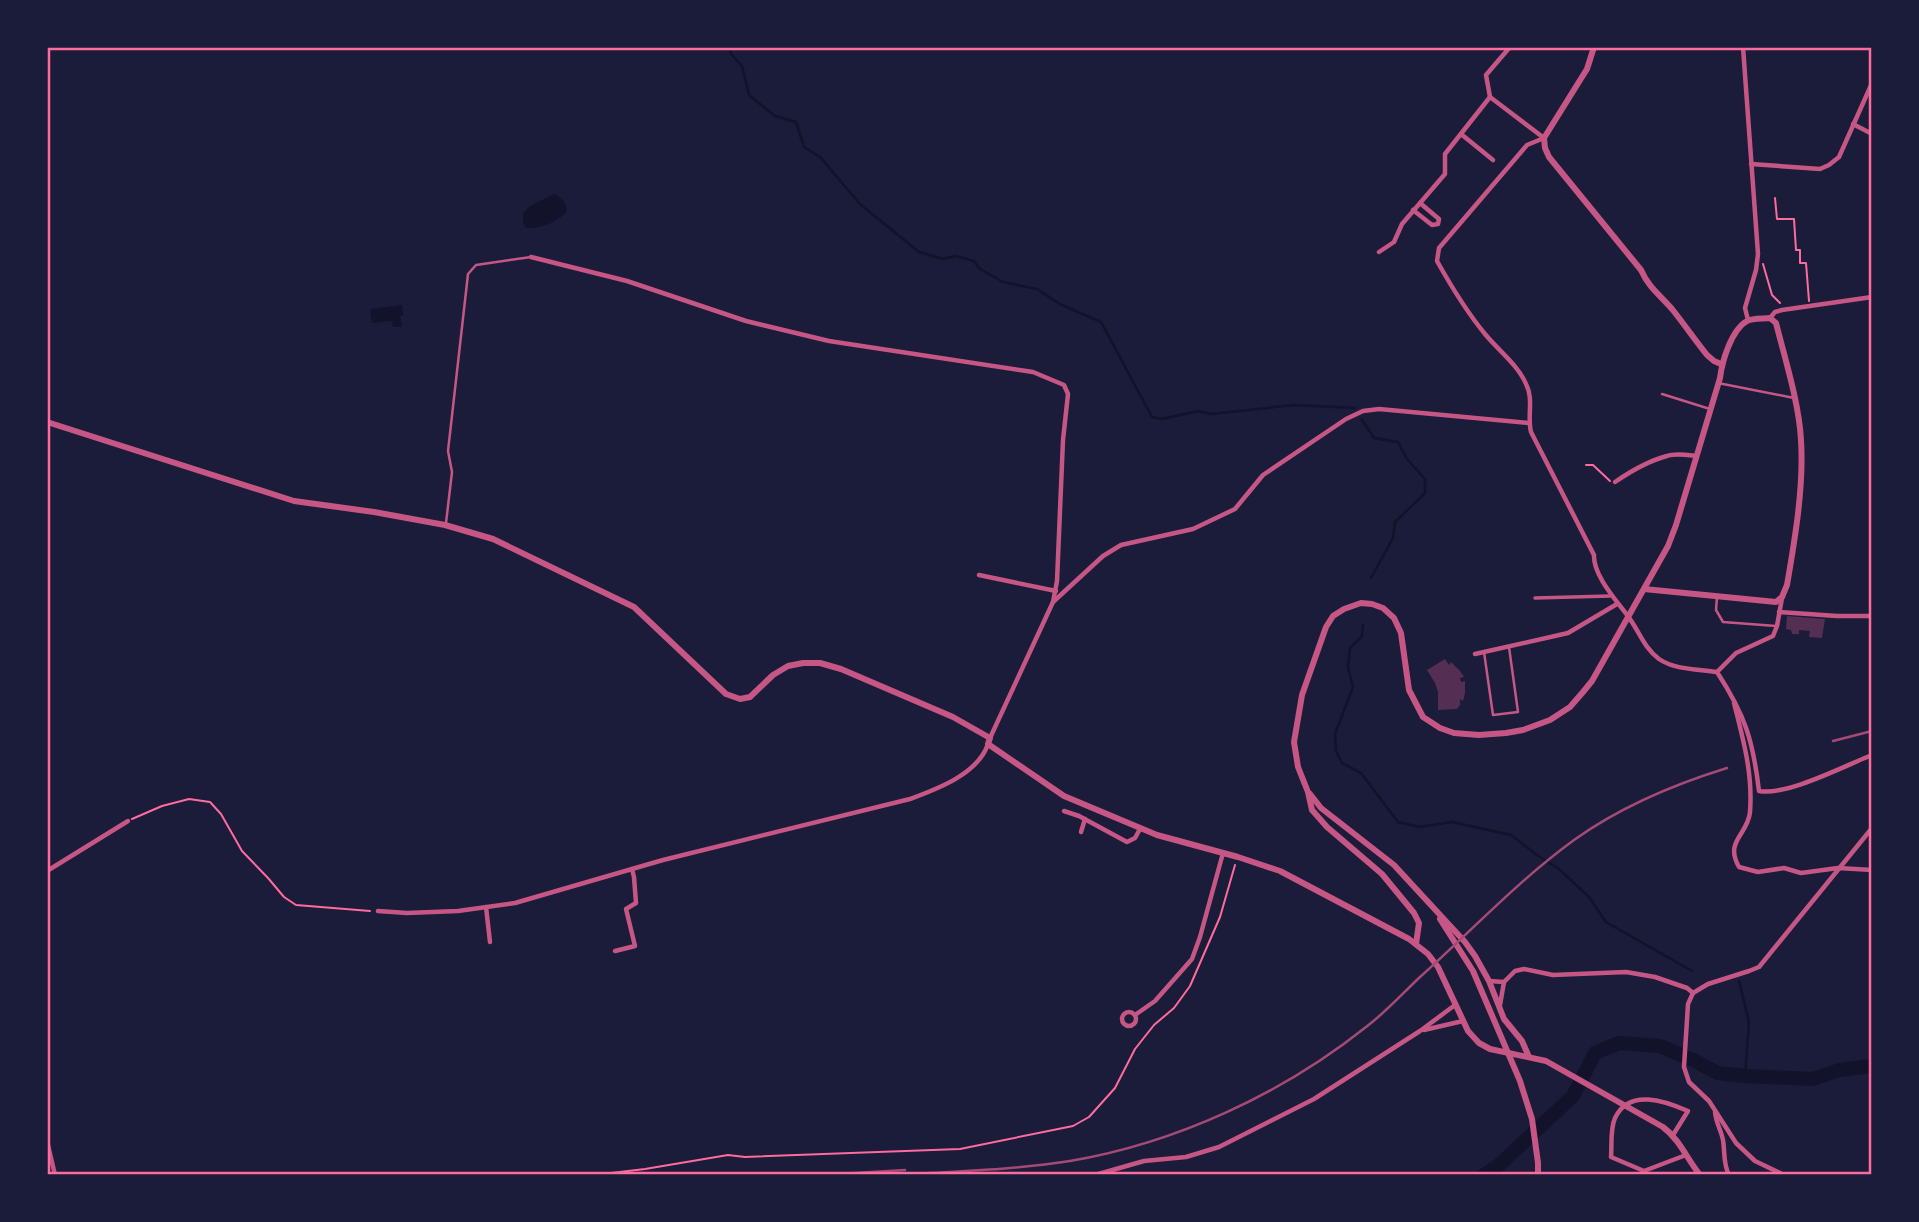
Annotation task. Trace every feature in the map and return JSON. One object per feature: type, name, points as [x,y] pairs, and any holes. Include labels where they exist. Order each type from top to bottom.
[{"type":"street","points":[[1510,47],[1486,75],[1490,97],[1544,138],[1549,157],[1641,270],[1645,280],[1707,355],[1721,364]]},
{"type":"street","points":[[1594,47],[1587,69],[1544,138],[1527,145],[1439,248],[1437,261],[1484,334],[1526,382],[1530,393],[1529,424],[1535,441],[1594,555],[1593,562],[1597,571],[1617,604],[1628,615],[1643,644],[1659,659],[1679,667],[1717,672],[1732,695],[1745,722],[1755,756],[1759,791],[1766,793],[1786,789],[1872,755]]},
{"type":"street","points":[[1743,47],[1758,254],[1745,308],[1748,320]]},
{"type":"street","points":[[1751,164],[1819,169],[1829,165],[1839,157],[1872,83]]},
{"type":"street","points":[[1379,252],[1394,242],[1402,224],[1445,174],[1445,154],[1490,97]]},
{"type":"street","points":[[1853,124],[1872,134]]},
{"type":"street","points":[[1461,134],[1493,160]]},
{"type":"street","points":[[1413,210],[1433,225],[1438,224],[1439,219],[1420,203]]},
{"type":"street","points":[[378,911],[458,911],[527,900],[663,860],[918,796],[940,788],[964,773],[985,753],[1056,591],[1063,440],[1068,394],[1064,385],[1033,372],[829,341],[746,321],[626,281],[531,257]]},
{"type":"street","points":[[1770,318],[1775,312],[1782,310],[1872,297]]},
{"type":"street","points":[[1416,944],[1419,929],[1417,918],[1382,874],[1327,827],[1312,810],[1298,768],[1294,742],[1301,695],[1326,627],[1333,616],[1361,603],[1372,604],[1389,612],[1401,633],[1409,690],[1423,717],[1440,729],[1479,735],[1506,733],[1550,720],[1570,707],[1592,681],[1668,546],[1718,383],[1721,364],[1738,330],[1748,320],[1770,318],[1776,323],[1797,411],[1801,440],[1795,535],[1787,585],[1779,599]]},
{"type":"street","points":[[1053,602],[1103,556],[1121,545],[1193,529],[1235,509],[1263,475],[1346,419],[1363,411],[1380,409],[1529,424]]},
{"type":"street","points":[[47,422],[294,501],[445,525],[493,539],[634,607],[726,694],[740,699],[750,697],[773,675],[788,666],[820,663],[841,669],[953,717],[1064,796],[1157,835],[1280,871],[1403,936],[1428,954],[1438,967],[1463,1021],[1479,1043],[1490,1049],[1546,1062],[1664,1127],[1673,1135],[1700,1175]]},
{"type":"street","points":[[1615,482],[1644,463],[1668,455],[1696,456]]},
{"type":"street","points":[[979,575],[1056,591]]},
{"type":"street","points":[[1644,589],[1717,597],[1779,599]]},
{"type":"street","points":[[1535,598],[1609,596]]},
{"type":"street","points":[[1717,672],[1736,653],[1773,636],[1782,606],[1779,599]]},
{"type":"street","points":[[1475,654],[1568,633],[1617,604]]},
{"type":"street","points":[[1779,612],[1872,616]]},
{"type":"street","points":[[1732,695],[1750,769],[1750,815],[1734,848],[1735,860],[1740,867],[1758,872],[1784,868],[1801,873],[1838,868],[1872,870]]},
{"type":"street","points":[[1308,792],[1321,808],[1394,865],[1453,927],[1475,956],[1489,981],[1504,1019],[1522,1041],[1526,1057]]},
{"type":"street","points":[[1064,811],[1127,842],[1135,838],[1140,829]]},
{"type":"street","points":[[1081,832],[1085,819]]},
{"type":"street","points":[[47,871],[128,821]]},
{"type":"street","points":[[1784,1175],[1755,1161],[1736,1143],[1709,1101],[1685,1075],[1684,1043],[1688,1004],[1693,993],[1708,984],[1759,967],[1872,828]]},
{"type":"street","points":[[1135,1015],[1155,1001],[1192,959],[1223,853]]},
{"type":"street","points":[[615,951],[635,946],[625,909],[636,903],[632,869]]},
{"type":"street","points":[[486,907],[490,942]]},
{"type":"street","points":[[1435,911],[1474,971],[1520,1081],[1532,1119],[1538,1175]]},
{"type":"street","points":[[1403,936],[1415,928],[1417,918]]},
{"type":"street","points":[[1500,1006],[1504,982],[1515,971],[1524,970],[1553,975],[1626,972],[1655,977],[1687,988],[1693,993]]},
{"type":"street","points":[[1489,981],[1504,982]]},
{"type":"street","points":[[1095,1175],[1144,1161],[1186,1157],[1219,1147],[1314,1099],[1420,1031],[1456,1004]]},
{"type":"street","points":[[1420,1031],[1463,1021]]},
{"type":"street","points":[[1621,1103],[1648,1099],[1666,1102],[1688,1111],[1673,1135]]},
{"type":"street","points":[[1621,1103],[1614,1120],[1611,1157],[1644,1171],[1686,1155]]},
{"type":"street","points":[[1715,1111],[1716,1123],[1723,1137],[1726,1170],[1729,1175]]},
{"type":"street","points":[[47,1141],[55,1175]]},
{"type":"lane","points":[[445,525],[452,471],[448,451],[468,274],[476,265],[531,257]]},
{"type":"lane","points":[[1718,383],[1794,398]]},
{"type":"lane","points":[[1662,394],[1710,409]]},
{"type":"lane","points":[[1717,597],[1716,610],[1723,622],[1777,626]]},
{"type":"lane","points":[[1484,652],[1493,715],[1518,712],[1509,646]]},
{"type":"path","points":[[1775,198],[1777,219],[1794,219],[1796,250],[1800,250],[1800,263],[1806,263],[1810,306]]},
{"type":"path","points":[[1758,254],[1772,295],[1780,303],[1782,310]]},
{"type":"path","points":[[1586,465],[1593,465],[1611,482],[1615,482]]},
{"type":"path","points":[[128,821],[176,802],[189,799],[209,802],[221,814],[242,851],[284,897],[296,905],[378,911]]},
{"type":"path","points":[[594,1175],[728,1155],[745,1157],[960,1149],[1073,1126],[1089,1117],[1115,1088],[1135,1049],[1154,1025],[1174,1008],[1189,986],[1220,917],[1238,857]]},
{"type":"shaded area","points":[[554,194],[563,201],[566,213],[548,224],[526,228],[523,213],[530,206]]},
{"type":"shaded area","points":[[402,305],[402,327],[393,327],[392,321],[372,323],[370,309]]},
{"type":"building","points":[[1787,616],[1825,619],[1822,638],[1809,637],[1810,631],[1799,630],[1799,634],[1792,634],[1791,630],[1786,629]]},
{"type":"building","points":[[1445,659],[1464,677],[1460,678],[1461,682],[1465,681],[1465,693],[1457,709],[1438,710],[1438,692],[1427,670]]},
{"type":"waterway","points":[[729,47],[731,54],[742,66],[749,95],[775,116],[796,122],[804,147],[820,157],[860,204],[919,252],[943,259],[955,256],[974,261],[980,269],[1003,282],[1037,289],[1060,304],[1101,322],[1152,417],[1162,419],[1198,411],[1211,414],[1294,405],[1355,408]]},
{"type":"waterway","points":[[1362,420],[1374,438],[1398,442],[1407,459],[1425,479],[1425,493],[1395,522],[1393,538],[1371,578]]},
{"type":"waterway","points":[[1363,625],[1362,636],[1350,648],[1348,667],[1353,687],[1335,734],[1336,751],[1342,763],[1361,773],[1398,822],[1419,827],[1452,822],[1511,835],[1559,869],[1589,897],[1606,922],[1692,971]]},
{"type":"waterway","points":[[1739,981],[1749,1022],[1745,1076]]},
{"type":"waterway","points":[[1484,1175],[1499,1165],[1573,1096],[1595,1053],[1619,1043],[1660,1046],[1718,1073],[1745,1076],[1813,1079],[1839,1070],[1872,1066]]},
{"type":"railway","points":[[1833,741],[1872,731]]},
{"type":"railway","points":[[897,1175],[1049,1164],[1110,1153],[1188,1128],[1263,1094],[1299,1074],[1366,1027],[1515,889],[1574,840],[1647,798],[1727,768]]},
{"type":"railway","points":[[822,1175],[905,1170]]}]
